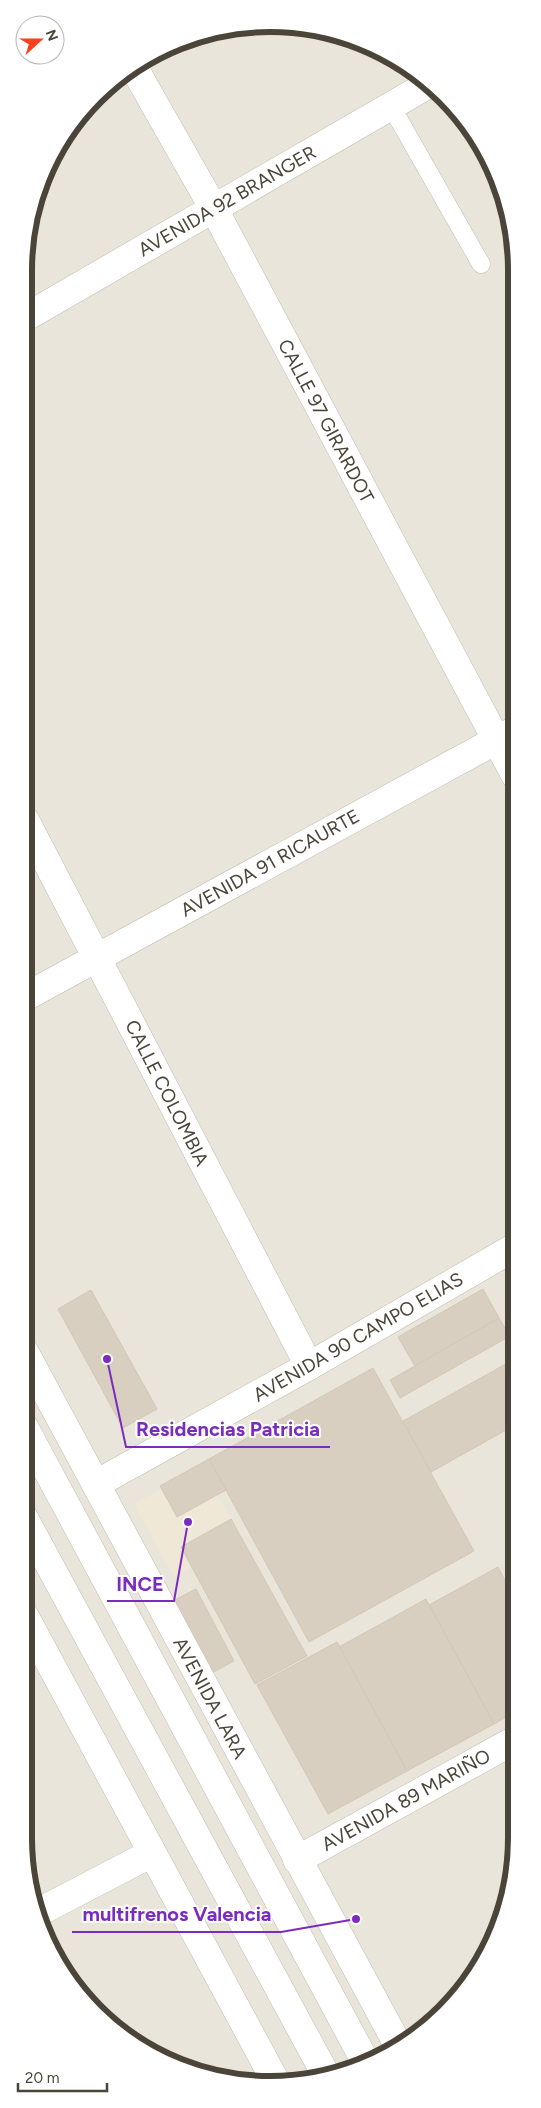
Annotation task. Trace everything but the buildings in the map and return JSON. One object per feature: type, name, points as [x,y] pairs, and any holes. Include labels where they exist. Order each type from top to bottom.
[{"type":"street","name":"CALLE 97 GIRARDOT","points":[[137,74],[505,735]]},
{"type":"street","name":"AVENIDA 92 BRANGER","points":[[32,314],[422,88]]},
{"type":"street","name":"AVENIDA 91 RICAURTE","points":[[32,993],[505,735]]},
{"type":"street","name":"CALLE COLOMBIA","points":[[32,834],[309,1366]]},
{"type":"street","name":"AVENIDA 90 CAMPO ELIAS","points":[[96,1484],[309,1366],[508,1252]]},
{"type":"street","name":"AVENIDA LARA","points":[[32,1366],[395,2040]]},
{"type":"street","name":"AVENIDA LARA","points":[[32,1442],[363,2057]]},
{"type":"street","points":[[32,1533],[323,2069]]},
{"type":"street","points":[[32,1629],[273,2076]]},
{"type":"street","name":"AVENIDA 89 MARIÑO","points":[[297,1860],[508,1744]]},
{"type":"street","points":[[44,1909],[152,1853]]},
{"type":"lane","points":[[391,106],[480,264]]},
{"type":"shaded area","points":[[270,32],[317,37],[347,45],[390,64],[439,102],[468,138],[484,165],[496,194],[504,224],[508,255],[508,1853],[504,1884],[496,1914],[477,1956],[439,2006],[415,2026],[390,2044],[347,2063],[317,2071],[270,2076],[224,2071],[179,2057],[151,2044],[102,2006],[73,1970],[57,1943],[45,1914],[37,1884],[33,1853],[32,270],[37,224],[45,194],[64,151],[102,102],[138,73],[179,51],[224,37]]},
{"type":"shaded area","points":[[202,1466],[242,1539],[174,1577],[134,1504]]},
{"type":"place","name":"Residencias Patricia","points":[[107,1359]]},
{"type":"place","name":"INCE","points":[[188,1522]]},
{"type":"place","name":"multifrenos Valencia","points":[[356,1919]]}]
